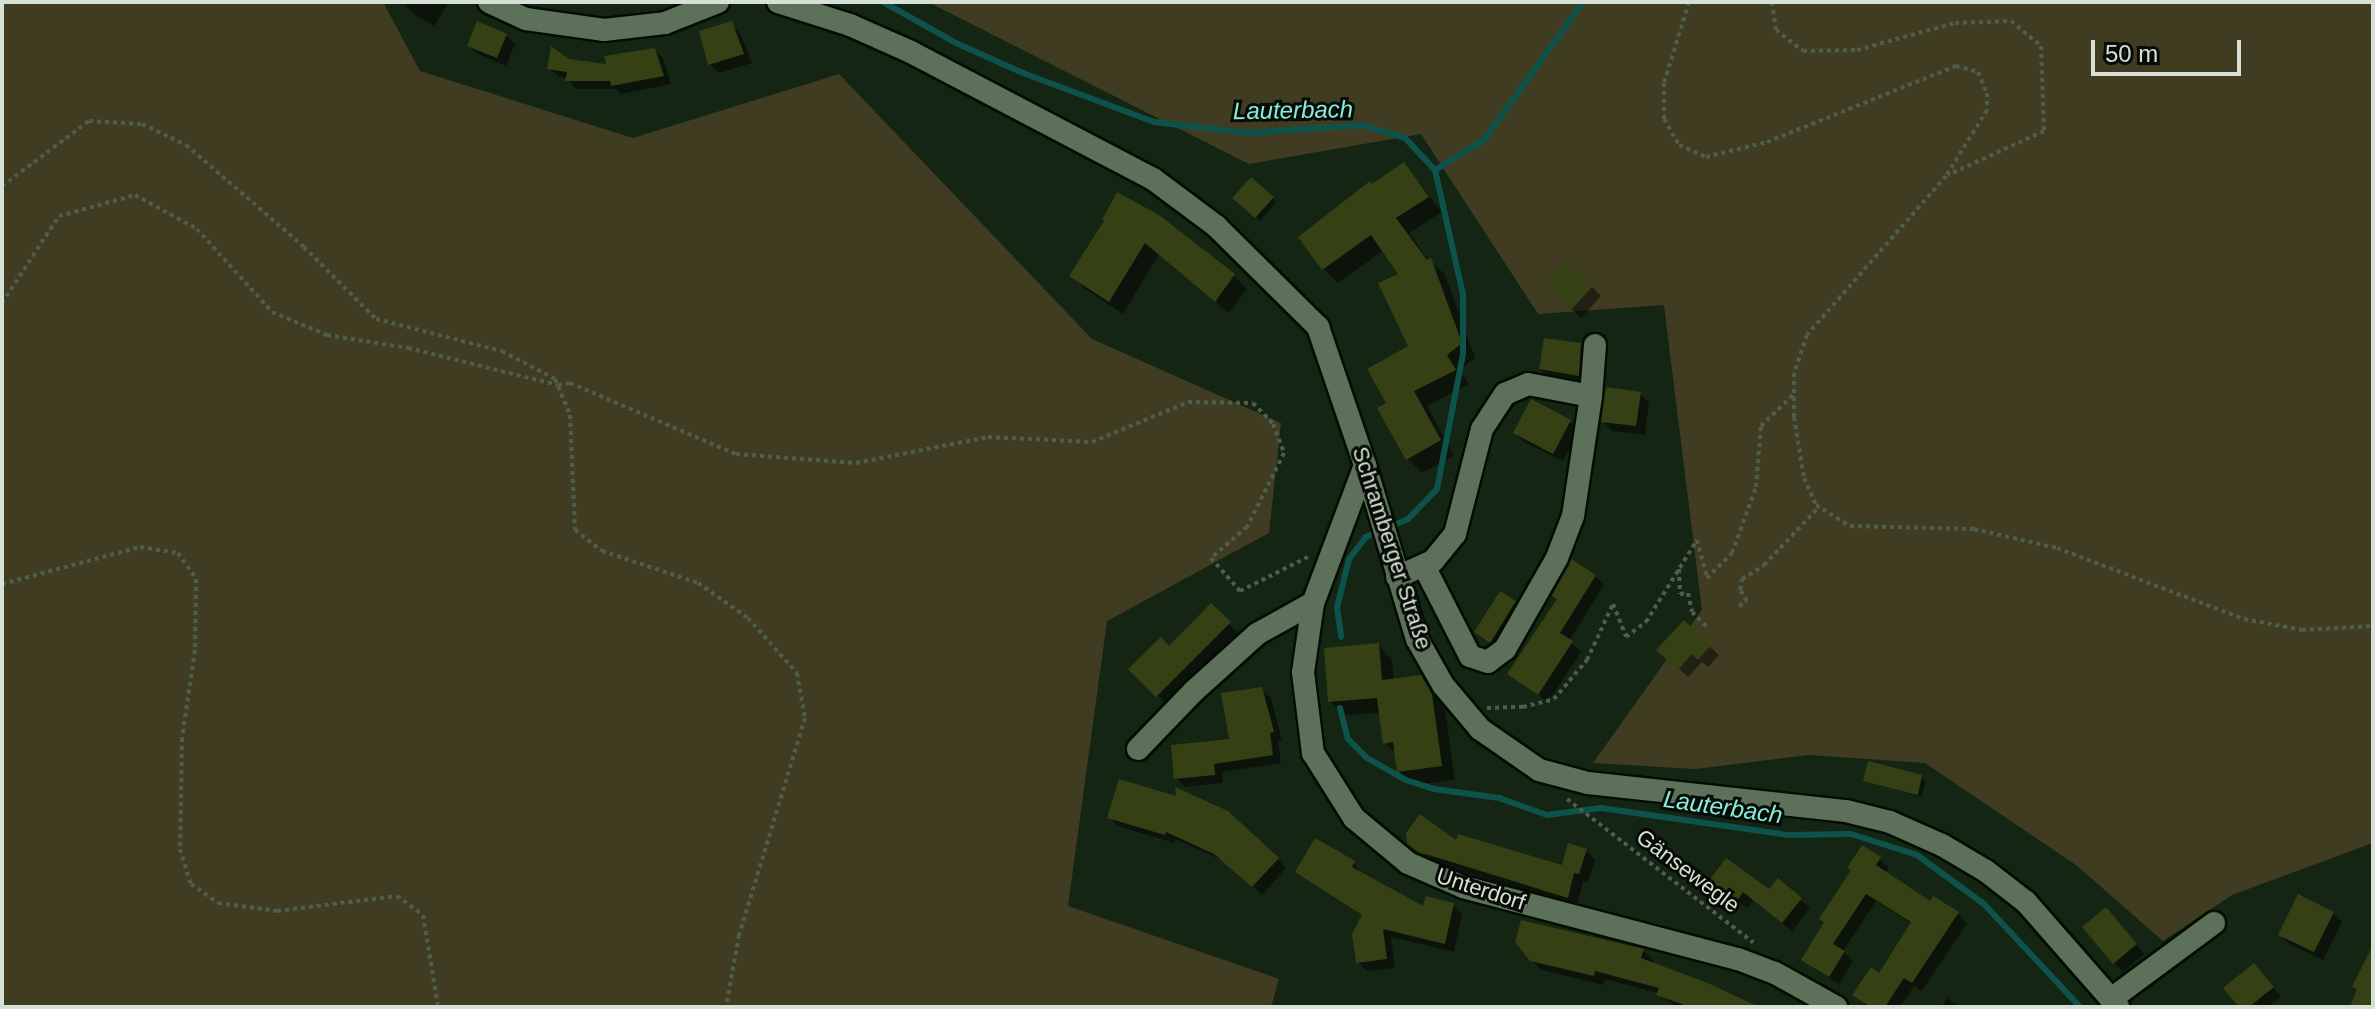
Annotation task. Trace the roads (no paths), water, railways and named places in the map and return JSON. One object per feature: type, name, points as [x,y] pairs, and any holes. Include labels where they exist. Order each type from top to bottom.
[{"type":"street","points":[[489,2],[526,19],[604,30],[665,23],[718,2]]},
{"type":"street","name":"Schramberger Straße","points":[[778,2],[850,25],[911,52],[1113,157],[1186,202],[1250,257],[1318,327],[1365,465],[1417,639],[1443,685],[1480,729],[1539,770],[1588,783],[1846,811],[1890,822],[1942,845],[1986,871],[2026,902],[2114,1003],[2214,923]]},
{"type":"street","points":[[1424,566],[1470,656],[1488,662],[1505,649],[1557,558],[1573,516],[1591,396],[1595,345]]},
{"type":"street","points":[[1397,577],[1433,561],[1455,534],[1482,429],[1505,394],[1528,384],[1591,396]]},
{"type":"street","name":"Unterdorf","points":[[1365,465],[1313,603],[1303,672],[1313,753],[1354,818],[1408,863],[1475,891],[1738,959],[1775,973],[1836,1007]]},
{"type":"street","points":[[1138,749],[1194,691],[1257,634],[1313,603]]},
{"type":"waterway","name":"Lauterbach","points":[[883,2],[956,43],[1023,73],[1154,122],[1250,133],[1362,125],[1405,138],[1435,170],[1463,294],[1463,354],[1437,489],[1408,519],[1366,537],[1349,559],[1337,607],[1341,637]]},
{"type":"waterway","points":[[1435,170],[1484,140],[1583,2]]},
{"type":"waterway","name":"Lauterbach","points":[[1340,708],[1348,739],[1367,758],[1406,780],[1434,789],[1499,798],[1547,815],[1601,808],[1789,835],[1851,834],[1917,855],[1984,904],[2080,1007]]}]
